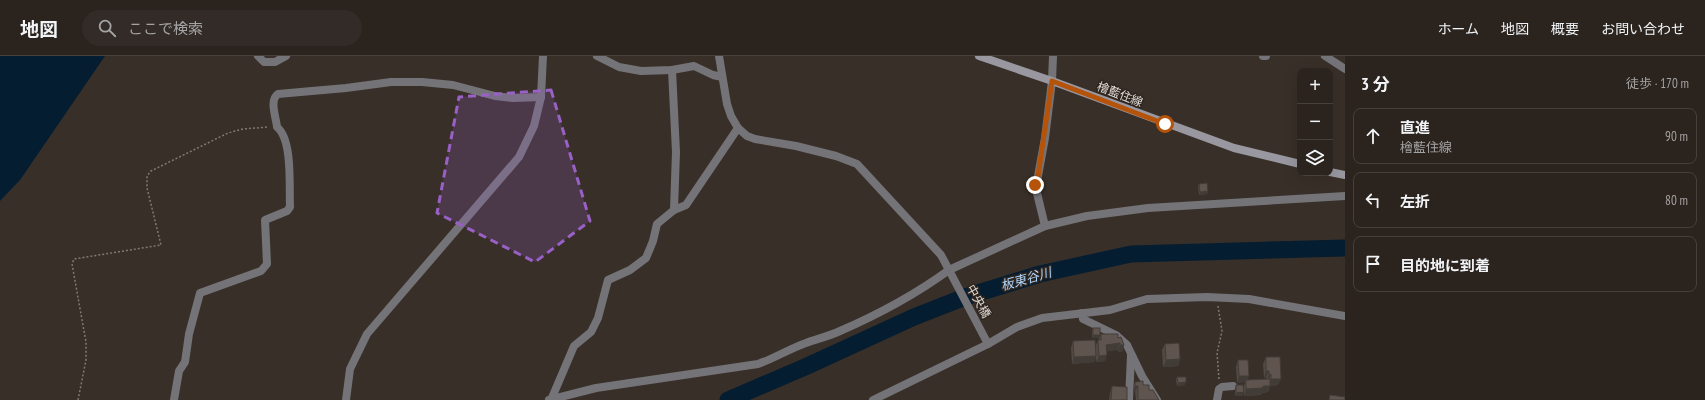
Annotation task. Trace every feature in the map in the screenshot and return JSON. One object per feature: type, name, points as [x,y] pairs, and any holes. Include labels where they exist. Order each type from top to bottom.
[{"type":"main road","name":"檜藍住線","points":[[979,56],[1052,81],[1234,148],[1297,163]]},
{"type":"main road","points":[[1333,173],[1345,175]]},
{"type":"street","points":[[258,56],[264,62],[275,62],[286,56]]},
{"type":"street","points":[[346,400],[350,369],[367,334],[519,158],[534,126],[541,97],[543,56]]},
{"type":"street","points":[[597,56],[620,67],[641,71],[672,70],[694,66],[713,75],[722,77]]},
{"type":"street","points":[[550,400],[574,346],[591,332],[598,318],[608,280],[630,270],[646,258],[653,241],[657,224],[674,210],[686,205],[738,128],[731,116],[719,56]]},
{"type":"street","points":[[1045,226],[1035,185],[1038,176],[1052,81],[1053,56]]},
{"type":"street","points":[[1325,56],[1345,69]]},
{"type":"street","points":[[672,70],[676,152],[674,210]]},
{"type":"street","points":[[174,400],[179,371],[185,362],[189,334],[200,293],[261,272],[267,264],[265,220],[287,211],[290,207],[288,148],[283,131],[277,127],[273,102],[275,96],[278,94],[346,88],[390,82],[422,82],[454,85],[495,96],[513,98],[541,97]]},
{"type":"street","name":"中央橋","points":[[738,128],[747,136],[755,139],[796,146],[836,156],[857,164],[941,255],[987,341]]},
{"type":"street","points":[[550,400],[596,388],[758,364],[804,344],[839,332],[950,273],[1045,226],[1087,216],[1148,208],[1345,196]]},
{"type":"street","points":[[873,400],[1017,327],[1042,318],[1110,310],[1147,299],[1249,299],[1345,316]]},
{"type":"street","points":[[1082,313],[1083,318],[1116,335],[1127,345],[1142,376],[1157,400]]},
{"type":"street","points":[[1129,400],[1132,353]]},
{"type":"street","points":[[1217,400],[1219,389],[1222,387],[1233,386]]},
{"type":"path","points":[[78,400],[86,360],[86,342],[72,264],[74,259],[161,245],[147,188],[147,176],[151,171],[228,133],[243,129],[277,127]]},
{"type":"path","points":[[1218,298],[1222,331],[1218,353],[1219,389]]},
{"type":"highlighted area","points":[[551,90],[590,221],[535,262],[437,213],[459,97]]},
{"type":"water","points":[[0,56],[105,56],[20,180],[0,201]]},
{"type":"building","points":[[1207,183],[1208,191],[1200,192],[1199,184]]},
{"type":"building","points":[[1093,328],[1100,328],[1100,335],[1093,335]]},
{"type":"building","points":[[1101,334],[1118,334],[1118,338],[1121,337],[1124,345],[1120,345],[1120,343],[1106,345],[1107,355],[1099,356],[1098,340],[1101,340]]},
{"type":"building","points":[[1095,340],[1096,356],[1074,357],[1073,341]]},
{"type":"building","points":[[1179,343],[1180,359],[1166,360],[1165,344]]},
{"type":"building","points":[[1266,357],[1280,357],[1281,379],[1271,379],[1271,374],[1269,375],[1269,371],[1266,371]]},
{"type":"building","points":[[1238,360],[1248,360],[1249,376],[1239,376]]},
{"type":"building","points":[[1177,377],[1186,377],[1186,382],[1178,383]]},
{"type":"building","points":[[1270,379],[1270,386],[1246,389],[1246,380]]},
{"type":"building","points":[[1143,381],[1143,385],[1149,385],[1149,390],[1153,390],[1159,400],[1138,400],[1138,386],[1135,386],[1135,382]]},
{"type":"building","points":[[1236,385],[1243,385],[1244,392],[1236,393]]},
{"type":"building","points":[[1112,386],[1127,387],[1127,400],[1111,400]]},
{"type":"building","points":[[1330,395],[1345,397],[1345,400],[1329,400]]},
{"type":"waterway","name":"板東谷川","points":[[728,400],[805,367],[914,317],[965,297],[1040,274],[1131,254],[1345,248]]},
{"type":"route","points":[[1035,185],[1045,138],[1052,81],[1165,124]]}]
